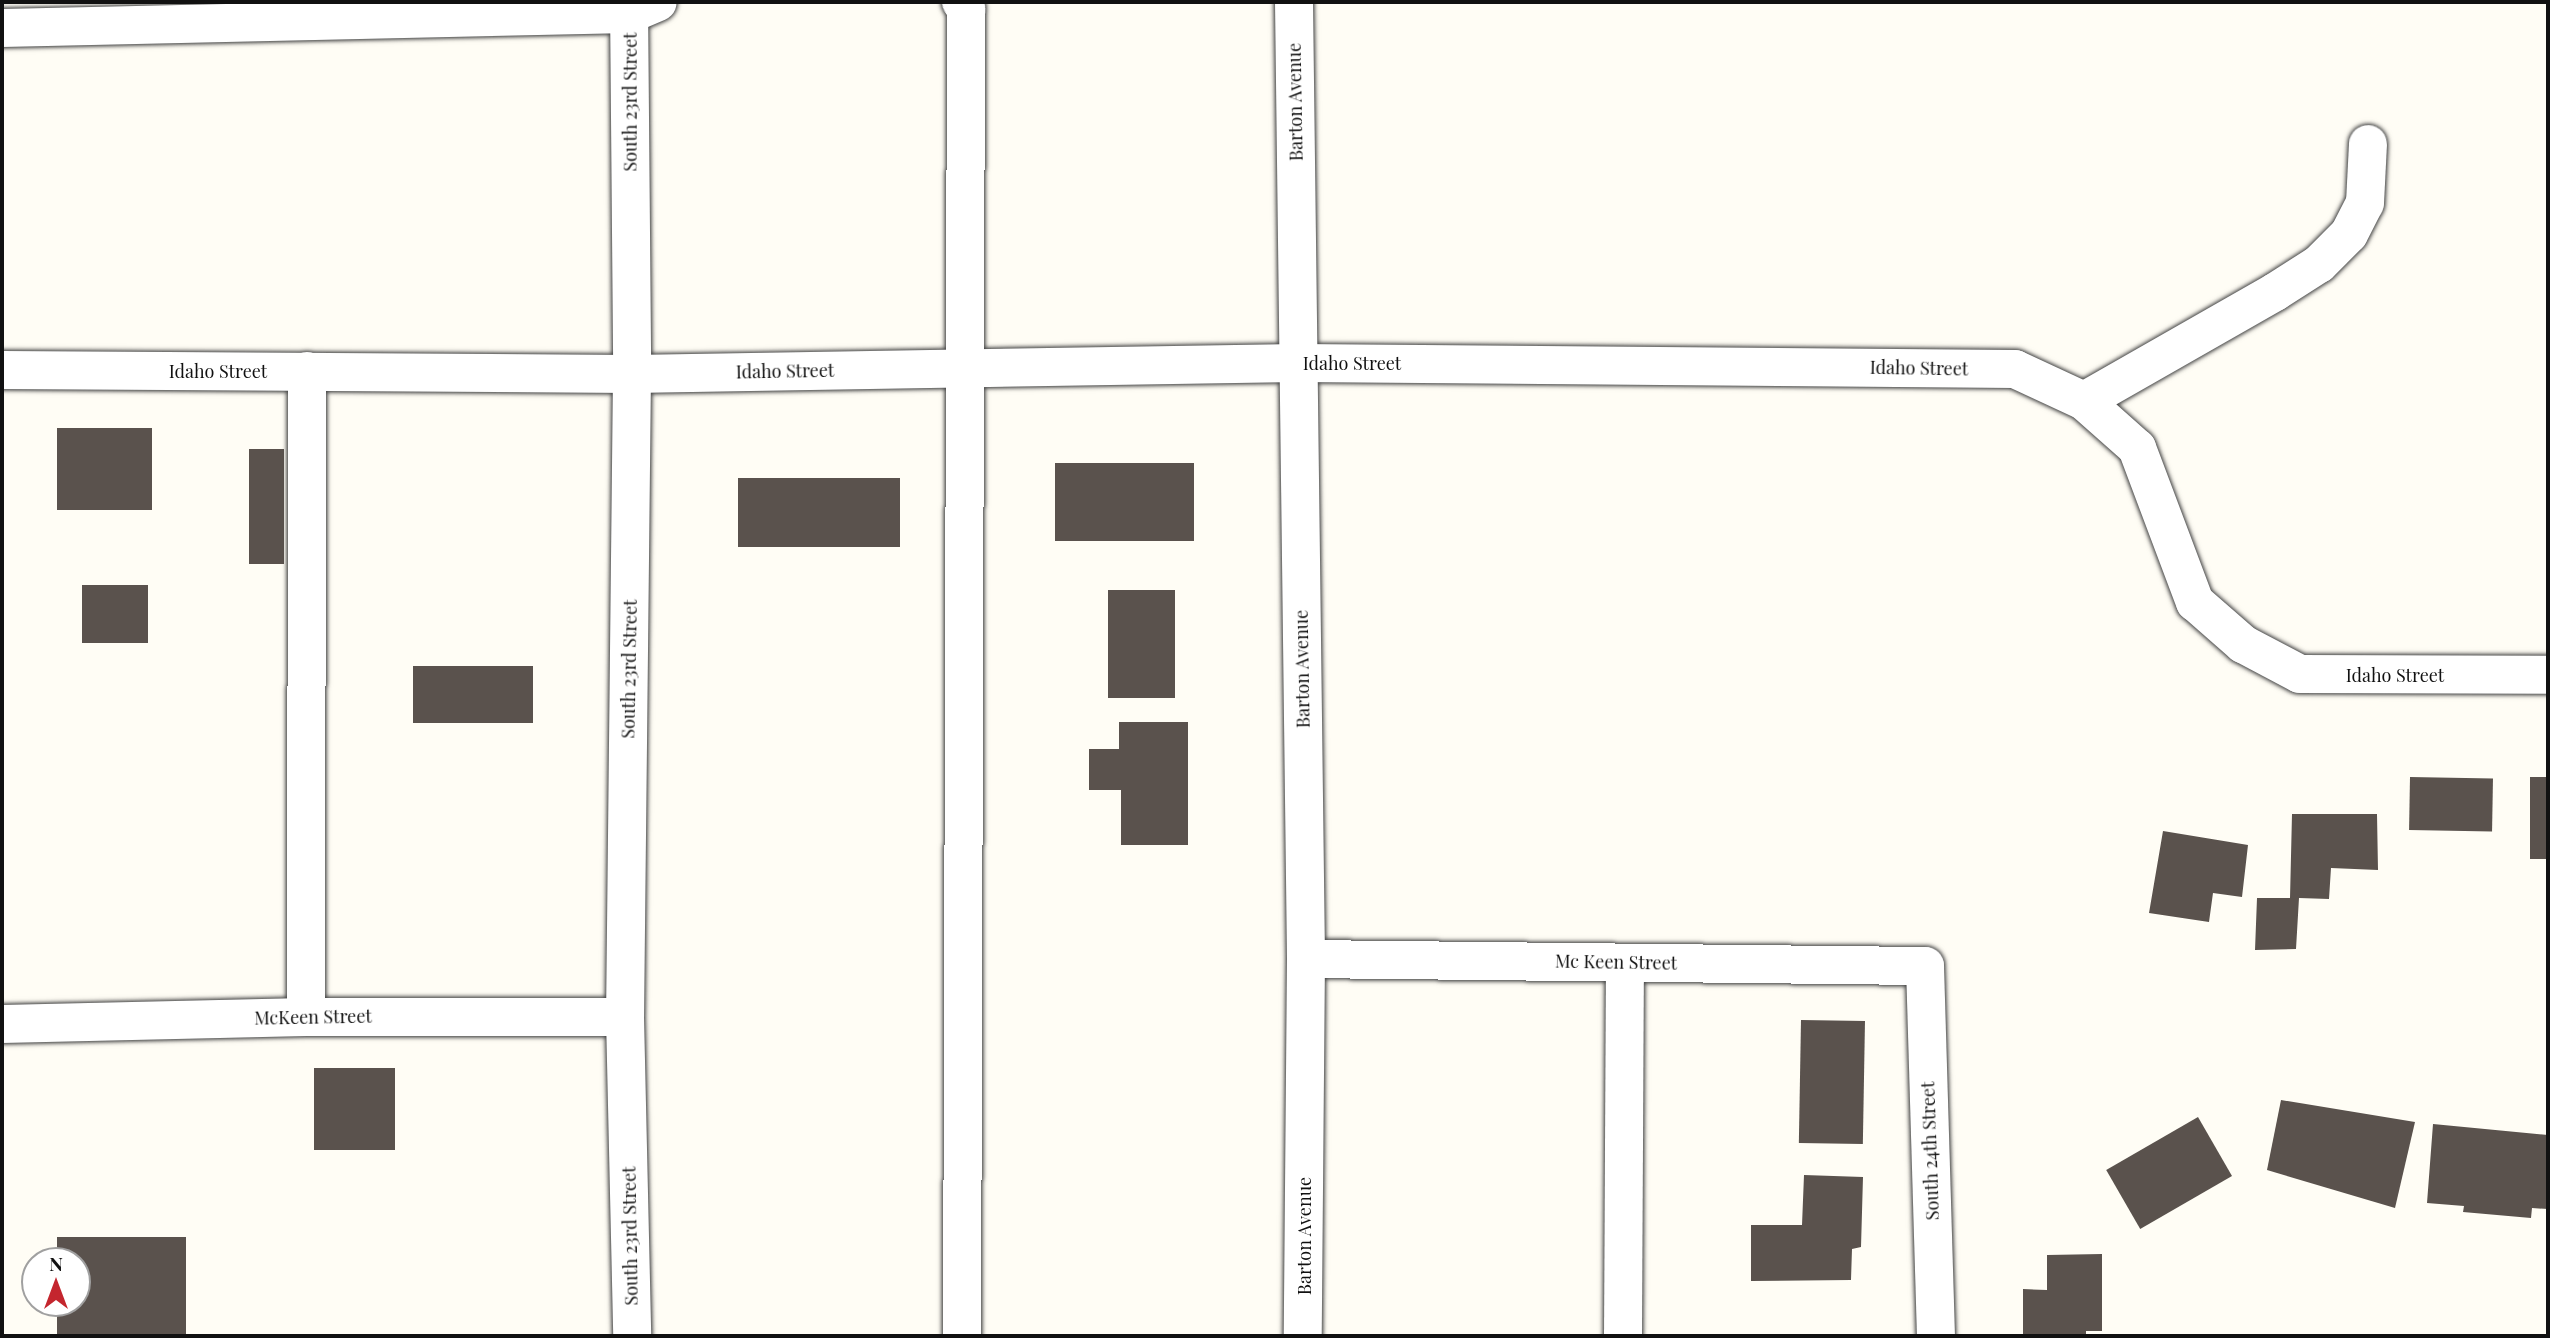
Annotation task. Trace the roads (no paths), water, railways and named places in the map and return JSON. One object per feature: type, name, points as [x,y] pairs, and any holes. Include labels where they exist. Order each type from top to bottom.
[{"type":"street","points":[[961,2],[966,9],[962,1336]]},
{"type":"street","name":"Barton Avenue","points":[[1294,2],[1307,959],[1303,1336]]},
{"type":"street","points":[[2,28],[639,6]]},
{"type":"street","name":"South 23rd Street","points":[[632,1336],[625,1017],[639,6]]},
{"type":"street","points":[[2084,401],[2319,264],[2349,234],[2365,203],[2368,144]]},
{"type":"street","name":"Idaho Street","points":[[2,370],[632,373],[1298,363],[2015,369],[2084,401],[2137,448],[2195,602],[2243,644],[2300,674],[2548,675]]},
{"type":"street","points":[[306,1017],[307,371]]},
{"type":"street","name":"Mc Keen Street","points":[[1307,959],[1925,965]]},
{"type":"street","points":[[1623,1336],[1625,963]]},
{"type":"street","name":"South 24th Street","points":[[1925,965],[1936,1336]]},
{"type":"street","name":"McKeen Street","points":[[2,1024],[306,1017],[625,1017]]}]
